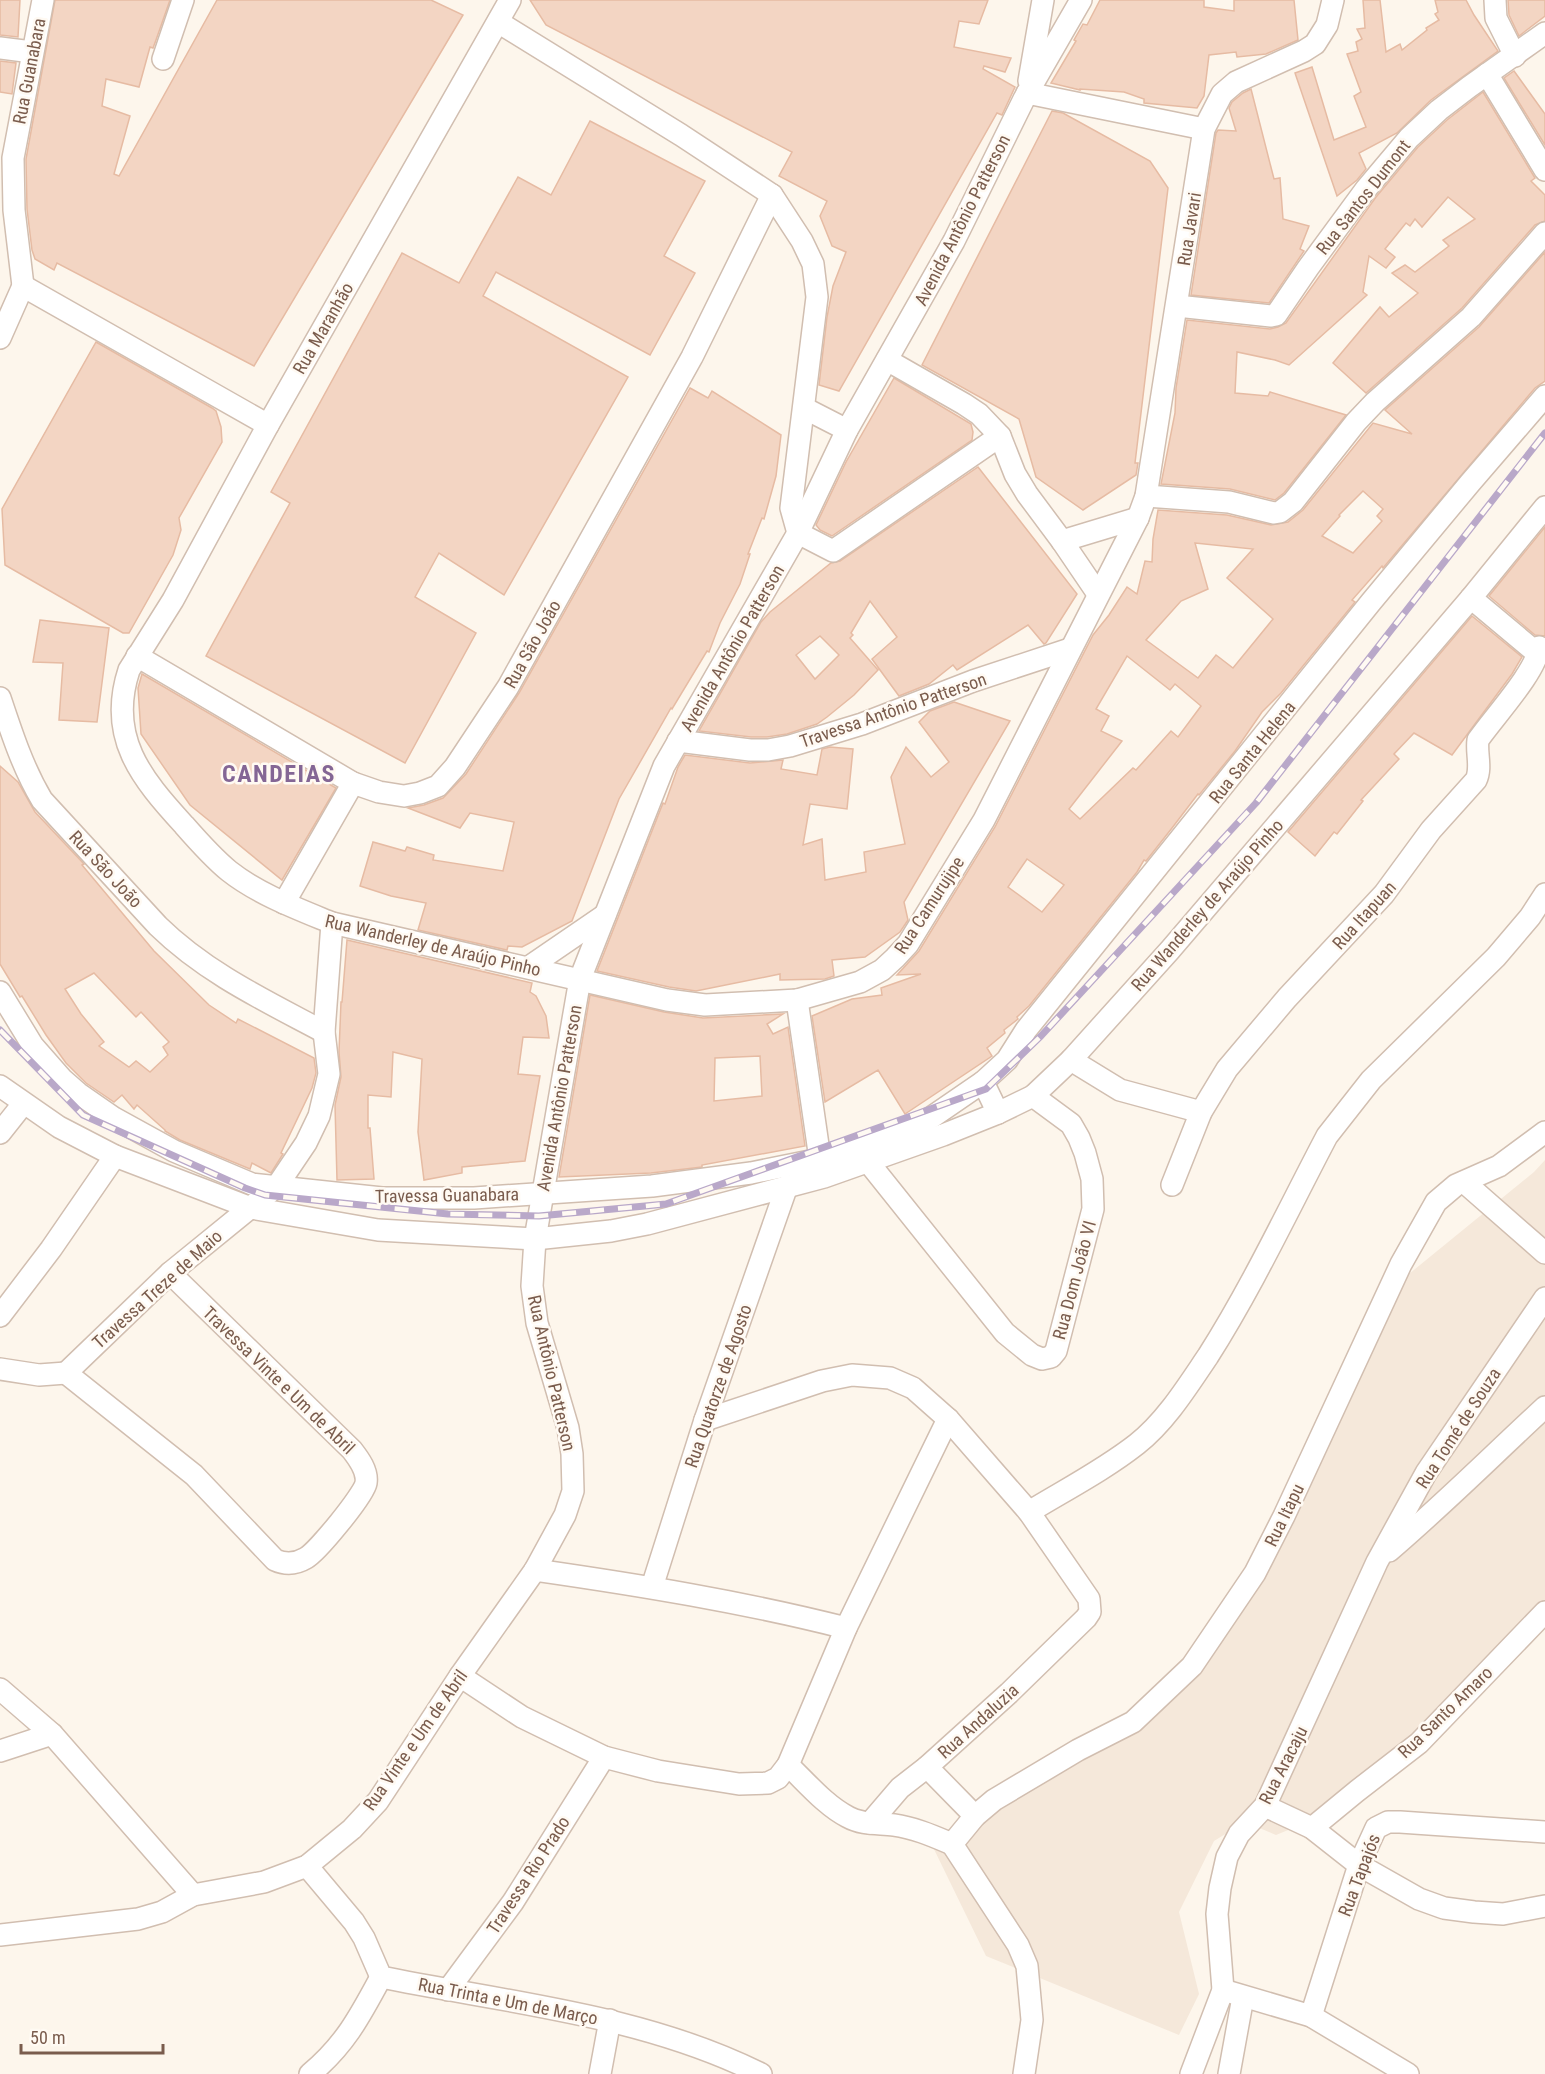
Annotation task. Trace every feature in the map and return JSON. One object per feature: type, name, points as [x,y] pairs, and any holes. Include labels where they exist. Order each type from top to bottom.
[{"type":"street","name":"Rua Guanabara","points":[[23,286],[14,210],[13,158],[43,0]]},
{"type":"street","points":[[163,59],[183,0]]},
{"type":"street","name":"Rua Maranhão","points":[[137,656],[173,600],[268,424],[510,0]]},
{"type":"street","name":"Avenida Antônio Patterson","points":[[1027,93],[1042,0]]},
{"type":"street","name":"Avenida Antônio Patterson","points":[[535,1239],[580,979],[653,792],[678,741],[798,533],[847,430],[954,241],[1027,93],[1081,0]]},
{"type":"street","name":"Rua Javari","points":[[1098,594],[1138,518],[1146,496],[1204,129],[1222,94],[1236,82],[1294,56],[1314,44],[1327,25],[1333,0]]},
{"type":"street","points":[[1495,0],[1496,18],[1515,56]]},
{"type":"street","points":[[498,22],[681,135],[772,195],[802,241],[813,264],[817,297],[791,508],[798,533],[833,551],[1000,436]]},
{"type":"street","name":"Rua Santos Dumont","points":[[1177,306],[1276,315],[1366,189],[1409,138],[1439,110],[1545,33]]},
{"type":"street","points":[[0,48],[32,52]]},
{"type":"street","points":[[1487,74],[1545,170]]},
{"type":"street","points":[[1027,93],[1204,129]]},
{"type":"street","name":"Rua São João","points":[[137,656],[353,783],[379,792],[404,796],[438,786],[455,767],[508,687],[692,357],[772,195]]},
{"type":"street","points":[[1146,496],[1229,502],[1260,511],[1280,512],[1293,502],[1356,422],[1375,402],[1471,317],[1545,233]]},
{"type":"street","points":[[0,338],[23,286],[268,424]]},
{"type":"street","points":[[888,360],[979,414],[1000,436],[1015,474],[1027,494],[1098,594]]},
{"type":"street","name":"Rua Santa Helena","points":[[983,1082],[1007,1060],[1043,1008],[1371,602],[1545,396]]},
{"type":"street","points":[[804,408],[847,430]]},
{"type":"street","name":"Rua Wanderley de Araújo Pinho","points":[[0,1086],[59,1127],[115,1156],[250,1208],[378,1230],[535,1239],[612,1231],[647,1224],[824,1177],[869,1162],[998,1113],[1033,1096],[1071,1060],[1170,950],[1471,598],[1545,507]]},
{"type":"street","points":[[1062,541],[1138,518]]},
{"type":"street","name":"Rua Camurujipe","points":[[580,979],[686,1004],[728,1004],[797,1000],[860,982],[882,970],[908,944],[984,820],[1098,594]]},
{"type":"street","name":"Rua Itapuan","points":[[1172,1185],[1201,1112],[1227,1069],[1287,998],[1384,894],[1431,830],[1476,780],[1479,770],[1476,753],[1478,740],[1532,667],[1538,656],[1539,647],[1532,649],[1471,598]]},
{"type":"street","name":"Travessa Antônio Patterson","points":[[678,741],[750,750],[790,746],[862,724],[973,681],[1070,649]]},
{"type":"street","name":"Rua Wanderley de Araújo Pinho","points":[[137,656],[127,676],[123,699],[124,736],[135,765],[161,800],[209,852],[231,872],[284,903],[332,923],[580,979]]},
{"type":"street","name":"Rua São João","points":[[0,699],[19,756],[42,800],[158,926],[176,944],[238,987],[324,1032]]},
{"type":"street","points":[[284,903],[353,783]]},
{"type":"street","points":[[705,1420],[822,1381],[852,1375],[890,1378],[913,1388],[948,1419],[1029,1512],[1108,1464],[1138,1444],[1164,1418],[1192,1379],[1229,1322],[1327,1137],[1346,1110],[1371,1080],[1496,957],[1530,917],[1545,894]]},
{"type":"street","points":[[529,968],[605,915]]},
{"type":"street","name":"Travessa Treze de Maio","points":[[66,1373],[170,1273],[277,1186],[306,1143],[319,1116],[329,1074],[324,1032],[332,923]]},
{"type":"street","name":"Travessa Guanabara","points":[[0,992],[33,1046],[62,1079],[114,1118],[174,1151],[228,1176],[252,1184],[382,1198],[474,1198],[697,1181],[751,1173],[820,1159],[909,1128],[932,1118],[983,1082]]},
{"type":"street","points":[[797,1000],[820,1159]]},
{"type":"street","points":[[1071,1060],[1120,1090],[1201,1112]]},
{"type":"street","points":[[983,1082],[998,1113]]},
{"type":"street","name":"Rua Dom João VI","points":[[869,1162],[1005,1333],[1032,1355],[1042,1359],[1051,1357],[1056,1351],[1069,1305],[1093,1209],[1094,1194],[1085,1153],[1071,1124],[1033,1096]]},
{"type":"street","points":[[0,1133],[23,1104]]},
{"type":"street","name":"Rua Itapu","points":[[952,1844],[975,1816],[994,1800],[1078,1750],[1133,1722],[1192,1666],[1255,1573],[1284,1516],[1401,1264],[1436,1203],[1456,1185],[1499,1166],[1545,1132]]},
{"type":"street","points":[[0,1316],[51,1249],[115,1156]]},
{"type":"street","points":[[1464,1182],[1545,1252]]},
{"type":"street","name":"Rua Quatorze de Agosto","points":[[652,1587],[705,1420],[787,1186]]},
{"type":"street","name":"Rua Antônio Patterson","points":[[535,1239],[532,1286],[537,1323],[568,1428],[572,1454],[573,1491],[565,1515],[535,1570]]},
{"type":"street","name":"Travessa Vinte e Um de Abril","points":[[66,1373],[194,1475],[275,1560],[284,1564],[309,1557],[360,1497],[367,1480],[363,1466],[352,1450],[170,1273]]},
{"type":"street","name":"Rua Tomé de Souza","points":[[1377,1562],[1426,1473],[1545,1298]]},
{"type":"street","points":[[0,1369],[39,1375],[66,1373]]},
{"type":"street","points":[[1377,1562],[1431,1515],[1545,1407]]},
{"type":"street","points":[[460,1676],[522,1717],[604,1757],[658,1771],[739,1784],[768,1783],[778,1778],[788,1765],[846,1628],[948,1419]]},
{"type":"street","name":"Rua Andaluzia","points":[[870,1823],[900,1788],[927,1767],[1009,1693],[1090,1612],[1089,1599],[1029,1512]]},
{"type":"street","name":"Rua Aracaju","points":[[1191,2074],[1233,1994],[1217,1914],[1227,1857],[1239,1834],[1265,1806],[1377,1562]]},
{"type":"street","points":[[535,1570],[652,1587],[846,1628]]},
{"type":"street","name":"Rua Vinte e Um de Abril","points":[[0,1935],[138,1919],[162,1912],[194,1895],[264,1882],[307,1866],[352,1829],[378,1801],[460,1676],[535,1570]]},
{"type":"street","name":"Rua Santo Amaro","points":[[1312,1828],[1419,1743],[1545,1612]]},
{"type":"street","points":[[0,1689],[52,1734],[194,1895]]},
{"type":"street","points":[[0,1751],[52,1734]]},
{"type":"street","name":"Travessa Rio Prado","points":[[448,1990],[513,1902],[604,1757]]},
{"type":"street","points":[[788,1765],[850,1818],[917,1830],[952,1844],[1018,1946],[1027,1966],[1032,2020],[1024,2074]]},
{"type":"street","points":[[927,1767],[975,1816]]},
{"type":"street","points":[[1265,1806],[1312,1828],[1359,1865],[1419,1899],[1444,1908],[1503,1914],[1545,1906]]},
{"type":"street","name":"Rua Tapajós","points":[[1311,2016],[1359,1865],[1376,1828],[1388,1822],[1545,1832]]},
{"type":"street","points":[[307,1866],[354,1922],[364,1938],[381,1977],[353,2028],[340,2045],[310,2074]]},
{"type":"street","name":"Rua Trinta e Um de Março","points":[[381,1977],[610,2020],[703,2049],[761,2074]]},
{"type":"street","points":[[1229,2074],[1233,1994],[1311,2016],[1407,2074]]},
{"type":"street","points":[[600,2074],[610,2020]]},
{"type":"shaded area","points":[[1545,1160],[1545,1601],[1393,1768],[1332,1812],[1276,1835],[1245,1822],[1214,1841],[1179,1912],[1199,1994],[1179,2035],[986,1956],[930,1841],[1116,1731],[1167,1681],[1239,1581],[1393,1287],[1534,1172]]},
{"type":"building","points":[[0,0],[20,0],[18,37],[0,35]]},
{"type":"building","points":[[55,0],[170,0],[153,48],[150,47],[139,87],[106,79],[102,106],[130,116],[114,174],[119,176],[217,0],[431,0],[463,15],[254,366],[57,263],[54,270],[35,259],[27,209],[26,159]]},
{"type":"building","points":[[530,0],[988,0],[979,24],[959,21],[954,47],[1011,58],[1005,72],[984,66],[983,69],[1015,87],[1002,115],[997,113],[839,391],[819,385],[833,286],[846,252],[832,246],[820,216],[827,201],[779,176],[792,152],[546,25]]},
{"type":"building","points":[[1100,0],[1204,0],[1204,7],[1234,11],[1234,0],[1294,0],[1298,40],[1266,54],[1237,57],[1236,52],[1209,55],[1204,96],[1197,108],[1144,103],[1144,99],[1124,92],[1080,90],[1051,83],[1076,41],[1074,40],[1083,24],[1087,25]]},
{"type":"building","points":[[1363,0],[1380,0],[1386,52],[1400,44],[1402,50],[1427,30],[1426,28],[1439,20],[1435,14],[1438,12],[1435,0],[1466,0],[1498,51],[1431,100],[1397,133],[1359,153],[1366,169],[1357,180],[1337,196],[1295,73],[1312,67],[1334,140],[1366,127],[1354,96],[1361,92],[1347,54],[1358,51],[1356,42],[1362,39],[1357,29],[1365,28]]},
{"type":"building","points":[[1508,0],[1545,0],[1545,16],[1519,36],[1509,15]]},
{"type":"building","points":[[0,61],[16,63],[12,94],[0,92]]},
{"type":"building","points":[[1514,71],[1545,114],[1545,145],[1504,78]]},
{"type":"building","points":[[1251,89],[1274,179],[1280,178],[1283,219],[1309,226],[1300,249],[1304,251],[1269,303],[1191,295],[1216,133],[1218,130],[1236,131],[1229,108],[1232,102]]},
{"type":"building","points":[[1483,92],[1535,178],[1531,181],[1545,195],[1545,221],[1535,225],[1462,308],[1366,393],[1333,363],[1380,307],[1389,317],[1418,293],[1392,273],[1405,265],[1415,272],[1449,246],[1443,240],[1475,219],[1448,197],[1422,227],[1415,219],[1410,226],[1406,223],[1385,249],[1395,257],[1386,268],[1369,256],[1363,292],[1367,295],[1289,365],[1237,352],[1235,393],[1268,396],[1270,392],[1346,415],[1284,493],[1275,500],[1230,489],[1161,484],[1175,413],[1176,388],[1187,320],[1270,329],[1286,323],[1376,197],[1418,147],[1447,120]]},
{"type":"building","points":[[1052,111],[1063,113],[1150,161],[1168,188],[1135,463],[1138,463],[1136,475],[1083,510],[1036,477],[1019,419],[922,365]]},
{"type":"building","points":[[590,121],[705,181],[664,256],[695,273],[650,355],[496,272],[483,296],[628,377],[504,595],[439,553],[415,597],[476,633],[405,763],[206,656],[290,503],[271,492],[402,253],[459,283],[518,177],[551,195]]},
{"type":"building","points":[[1545,252],[1545,381],[1535,388],[1383,568],[1382,566],[1352,600],[1355,602],[1281,693],[1262,712],[1235,751],[1146,861],[1144,860],[1137,872],[1029,1006],[1004,1030],[1005,1033],[987,1048],[992,1056],[905,1114],[878,1070],[825,1102],[812,1016],[852,999],[882,995],[881,988],[921,974],[897,975],[919,951],[995,827],[1093,635],[1127,587],[1137,594],[1145,561],[1152,562],[1158,510],[1227,515],[1271,525],[1288,522],[1303,510],[1373,423],[1412,434],[1385,410],[1479,327]],"holes":[[[1363,491],[1383,509],[1377,516],[1382,521],[1353,553],[1322,536]],[[1195,543],[1253,549],[1227,578],[1273,619],[1233,668],[1216,655],[1198,678],[1146,640],[1181,601],[1208,589]],[[1127,656],[1170,690],[1175,684],[1201,706],[1178,737],[1171,731],[1136,770],[1133,768],[1080,819],[1069,809],[1122,741],[1101,731],[1109,716],[1096,709]],[[1027,859],[1064,885],[1042,912],[1008,887]]]},
{"type":"building","points":[[96,342],[212,408],[216,411],[221,427],[222,442],[179,518],[181,530],[173,555],[129,633],[123,633],[5,565],[2,509]]},
{"type":"building","points":[[894,378],[971,424],[972,440],[832,536],[820,530],[816,525],[846,462]]},
{"type":"building","points":[[690,388],[708,398],[712,391],[781,435],[776,476],[764,519],[762,518],[748,554],[750,554],[740,584],[720,623],[709,652],[707,651],[671,708],[619,799],[572,921],[522,947],[508,946],[507,950],[418,930],[426,903],[391,896],[360,886],[373,842],[405,851],[407,847],[434,855],[433,860],[503,871],[514,822],[470,813],[460,828],[408,808],[443,798],[466,774],[519,693]]},
{"type":"building","points":[[978,467],[1077,594],[1046,643],[1044,644],[1028,625],[957,670],[953,665],[929,684],[899,696],[872,659],[897,637],[870,601],[850,638],[878,670],[854,695],[827,717],[817,724],[787,734],[767,737],[699,731],[761,622],[770,612],[831,563],[840,561]],"holes":[[[820,636],[839,655],[815,679],[796,655]]]},
{"type":"building","points":[[1545,527],[1545,636],[1535,635],[1489,596]]},
{"type":"building","points":[[1472,616],[1522,657],[1512,674],[1452,755],[1414,733],[1394,754],[1399,759],[1361,800],[1363,801],[1337,834],[1334,832],[1315,856],[1288,832]]},
{"type":"building","points":[[40,620],[109,628],[97,722],[59,720],[63,663],[33,662]]},
{"type":"building","points":[[142,674],[336,788],[282,880],[190,805],[141,734],[138,688]]},
{"type":"building","points":[[954,702],[1010,721],[904,902],[908,920],[900,932],[865,957],[832,960],[834,976],[825,979],[780,980],[780,974],[696,991],[597,971],[663,803],[665,804],[678,767],[685,755],[750,763],[783,760],[781,769],[817,775],[822,749],[830,747],[853,749],[847,809],[810,804],[803,845],[822,839],[825,880],[866,872],[864,852],[905,844],[891,777],[906,747],[931,777],[949,762],[919,722],[930,711]]},
{"type":"building","points":[[0,766],[18,782],[35,812],[84,864],[82,865],[154,951],[209,1005],[236,1023],[238,1019],[314,1058],[316,1073],[312,1088],[281,1153],[283,1154],[271,1173],[252,1163],[250,1169],[180,1140],[165,1131],[137,1105],[134,1109],[122,1095],[114,1102],[86,1083],[66,1063],[0,964]],"holes":[[[94,973],[136,1017],[141,1012],[169,1042],[163,1047],[168,1055],[150,1072],[136,1061],[129,1067],[99,1046],[104,1042],[81,1014],[65,989]]]},
{"type":"building","points":[[347,940],[532,983],[530,992],[536,996],[546,1016],[549,1038],[523,1037],[518,1074],[540,1076],[525,1161],[462,1167],[462,1173],[424,1180],[418,1132],[422,1059],[393,1052],[391,1097],[368,1095],[368,1128],[370,1128],[374,1179],[337,1180],[335,1105],[341,1077],[339,1052],[341,1002]]},
{"type":"building","points":[[590,995],[664,1012],[703,1018],[783,1014],[767,1024],[773,1034],[788,1027],[805,1146],[702,1165],[702,1167],[651,1173],[559,1177]],"holes":[[[760,1056],[762,1096],[714,1101],[715,1058]]]},
{"type":"railway","points":[[0,1030],[83,1115],[245,1188],[265,1195],[448,1214],[539,1216],[666,1204],[986,1089],[1041,1036],[1256,803],[1545,433]]},
{"type":"district","name":"CANDEIAS","points":[[279,774]]}]
